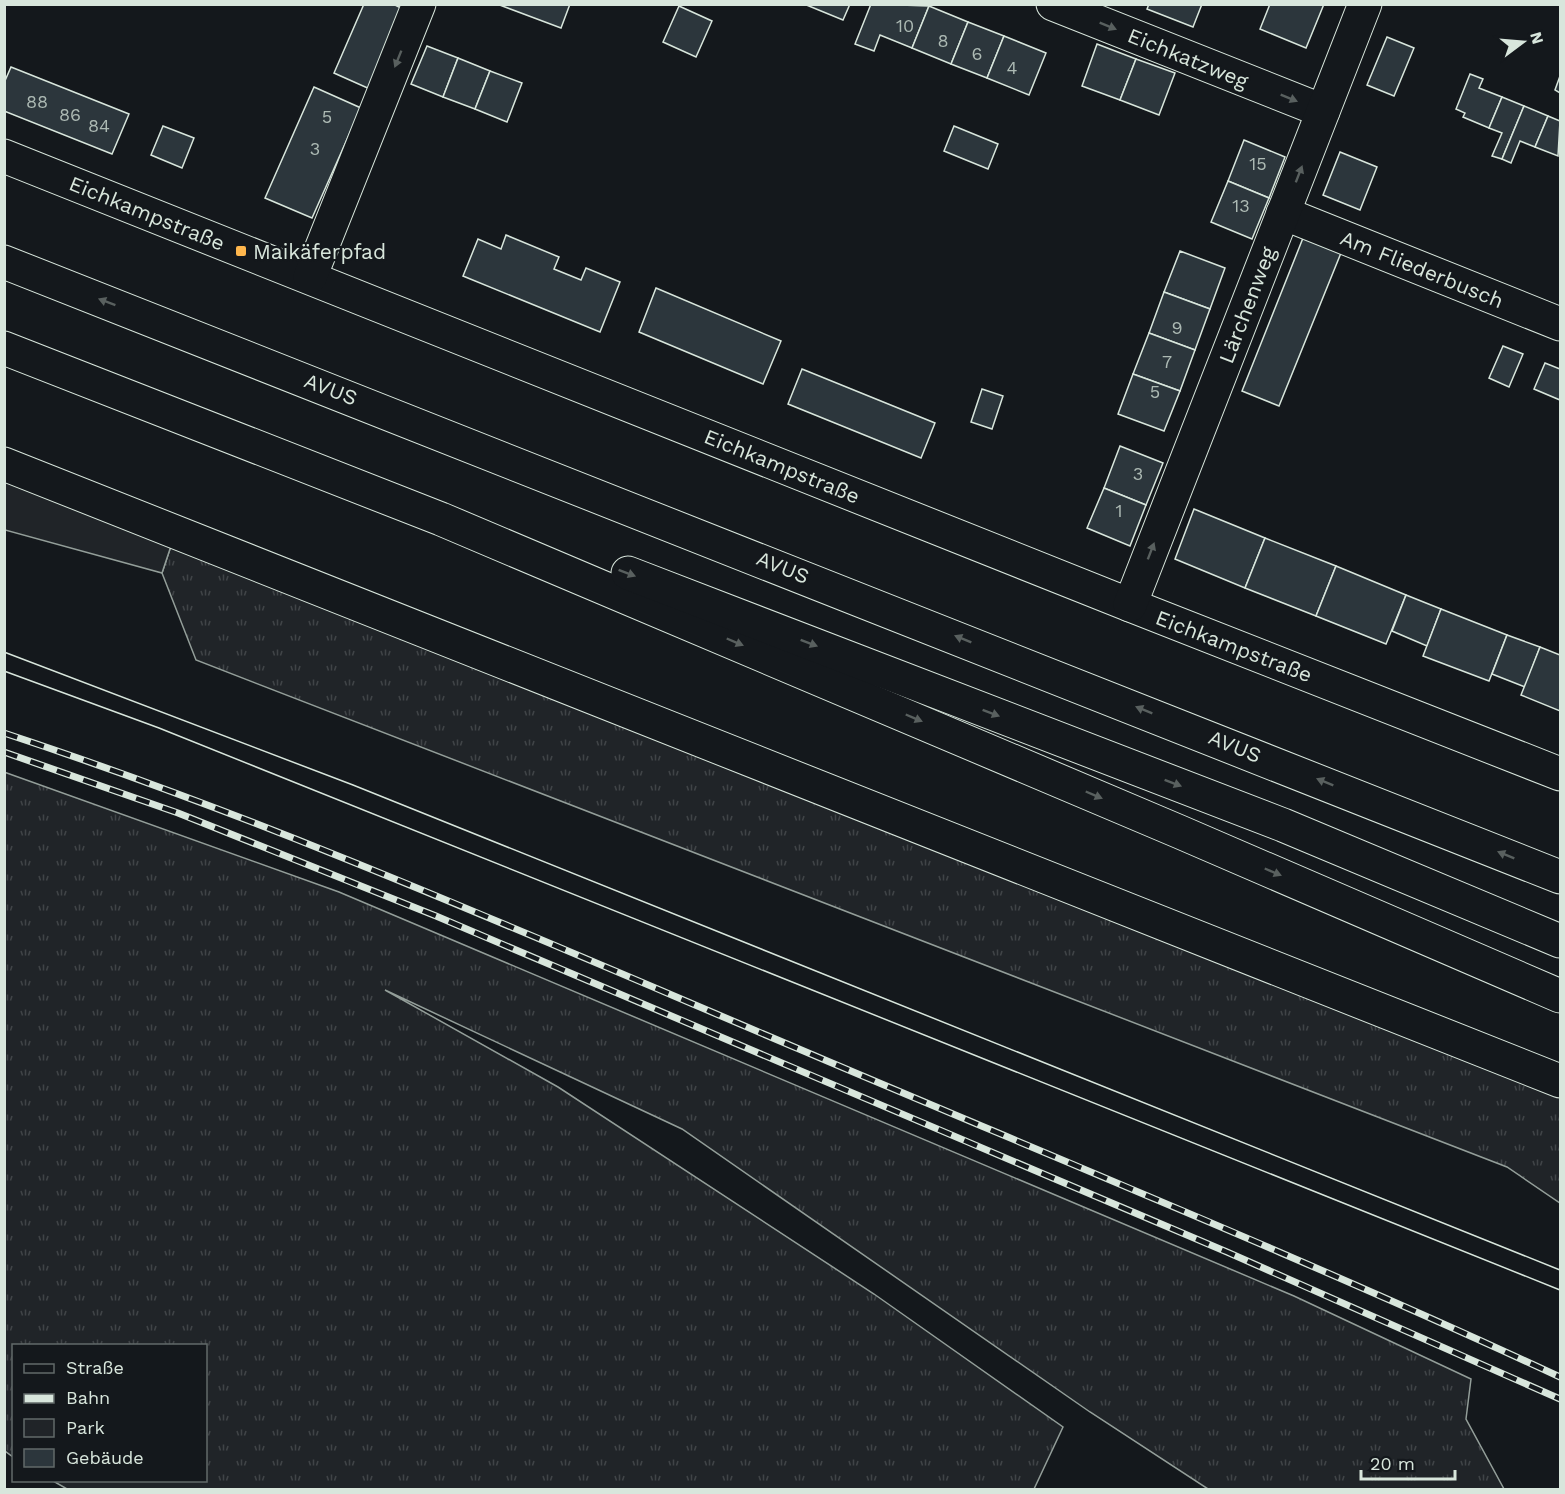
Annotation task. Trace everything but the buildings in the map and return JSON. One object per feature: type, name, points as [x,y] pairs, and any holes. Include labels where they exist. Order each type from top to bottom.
[{"type":"main road","points":[[310,277],[419,4]]},
{"type":"main road","name":"Eichkatzweg","points":[[1053,4],[1323,111]]},
{"type":"main road","name":"Lärchenweg","points":[[1130,605],[1365,4]]},
{"type":"main road","name":"Eichkampstraße","points":[[4,156],[1560,774]]},
{"type":"main road","name":"Am Fliederbusch","points":[[1283,213],[1560,324]]},
{"type":"main road","name":"AVUS","points":[[4,262],[573,484],[1560,877]]},
{"type":"main road","points":[[4,333],[1272,821],[1560,941]]},
{"type":"main road","points":[[4,348],[441,519],[1170,827],[1560,996]]},
{"type":"main road","points":[[4,464],[1560,1081]]},
{"type":"green space","points":[[4,476],[172,543],[162,573],[5,530]]},
{"type":"green space","points":[[172,543],[1560,1091],[1560,1203],[1507,1167],[196,660],[162,573]]},
{"type":"green space","points":[[4,772],[339,892],[1294,1296],[1471,1379],[1466,1419],[1504,1489],[1208,1489],[1090,1412],[682,1129],[385,990],[558,1087],[874,1294],[1063,1427],[1034,1489],[67,1489],[55,1482],[207,1482],[207,1344],[12,1344],[12,1456],[5,1451]]},
{"type":"tram line","points":[[4,652],[353,785],[1560,1270]]},
{"type":"tram line","points":[[4,671],[159,728],[1560,1290]]},
{"type":"railway","points":[[4,733],[206,804],[404,883],[1276,1251],[1560,1377]]},
{"type":"railway","points":[[4,752],[178,813],[436,916],[1227,1252],[1560,1399]]},
{"type":"place","name":"Maikäferpfad","points":[[241,251]]}]
